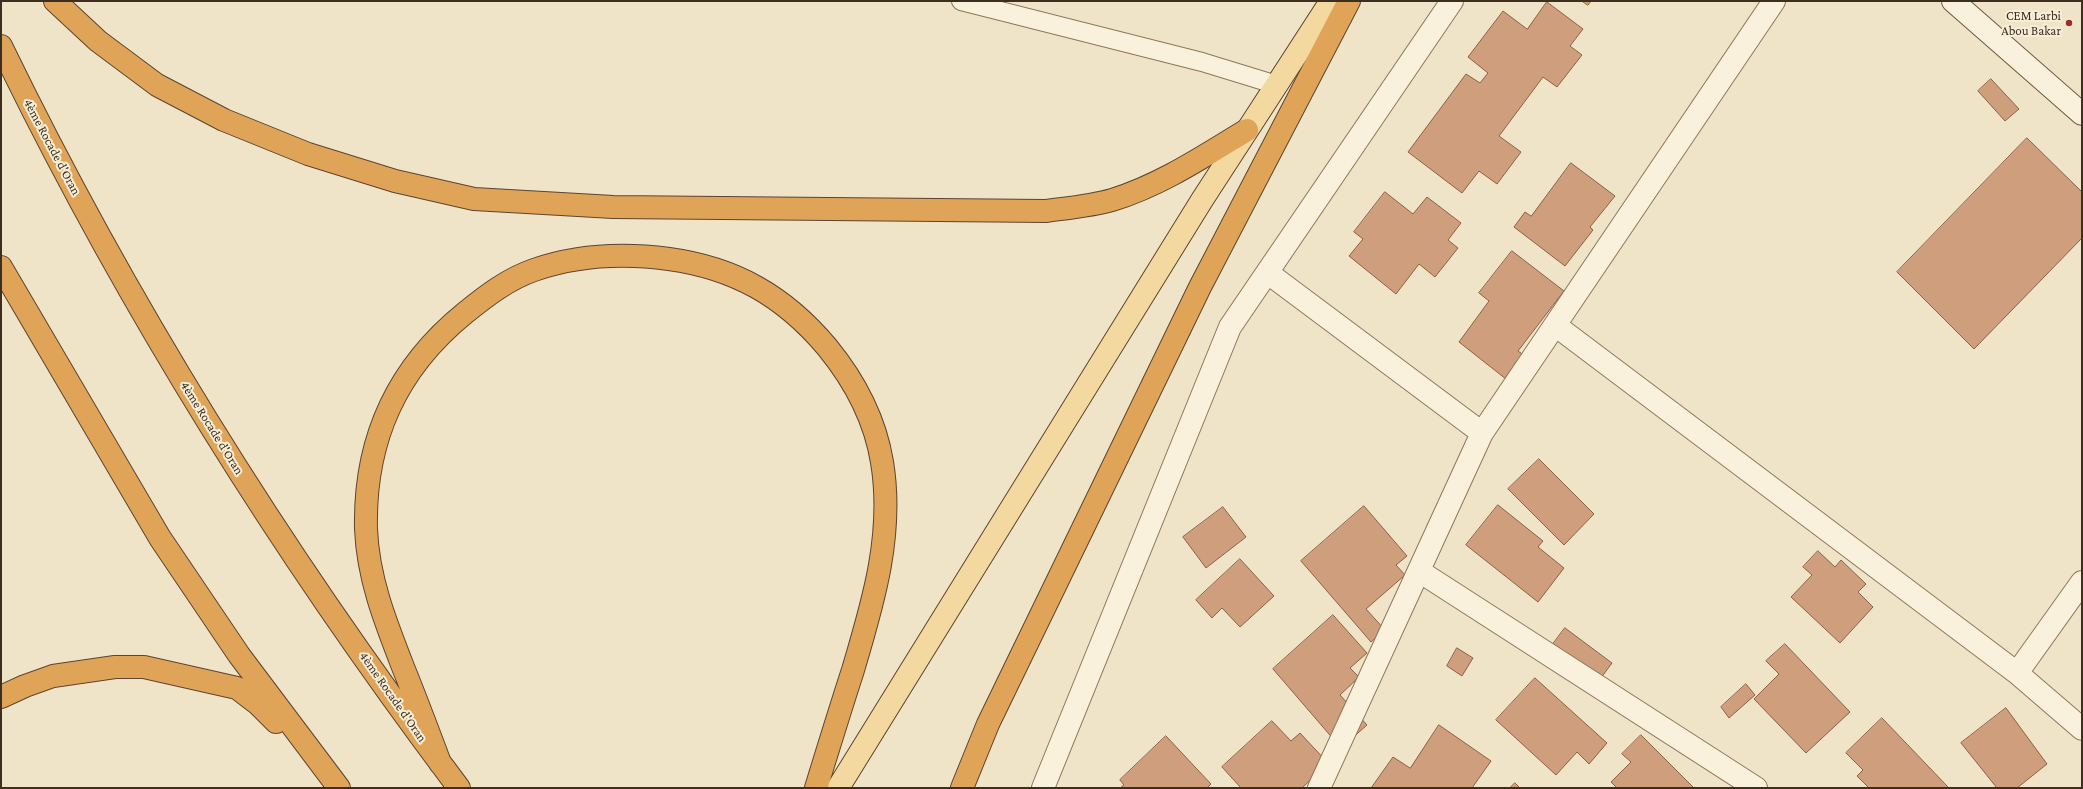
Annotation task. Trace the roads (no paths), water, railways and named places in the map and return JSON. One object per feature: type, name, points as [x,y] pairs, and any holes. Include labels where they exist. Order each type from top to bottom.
[{"type":"highway","points":[[54,1],[98,41],[157,85],[224,120],[308,154],[395,181],[474,198],[614,207],[1046,211],[1078,207],[1112,200],[1141,190],[1166,178],[1247,130]]},
{"type":"highway","points":[[962,788],[988,724],[1196,294],[1349,1]]},
{"type":"highway","name":"4ème Rocade d'Oran","points":[[1,46],[44,135],[126,285],[198,407],[266,514],[342,625],[459,788]]},
{"type":"highway","points":[[440,763],[379,604],[369,564],[366,529],[367,490],[371,460],[380,426],[409,370],[428,347],[452,324],[504,284],[533,270],[565,262],[596,257],[639,256],[684,261],[713,269],[742,280],[768,293],[793,311],[841,364],[860,396],[875,431],[883,464],[886,504],[884,548],[873,604],[816,788]]},
{"type":"highway","points":[[1,267],[160,538],[239,656],[334,780]]},
{"type":"highway","points":[[1,697],[25,686],[53,676],[115,667],[144,667],[206,680],[237,688],[258,704],[334,780]]},
{"type":"main road","points":[[838,788],[1247,130],[1331,1]]},
{"type":"street","points":[[1043,788],[1230,327],[1452,1]]},
{"type":"street","points":[[1320,788],[1482,433],[1774,1]]},
{"type":"street","points":[[1953,1],[2082,114]]},
{"type":"street","points":[[1268,273],[1482,433]]},
{"type":"street","points":[[1555,325],[2017,673],[2082,728]]},
{"type":"street","points":[[1419,571],[1756,788]]},
{"type":"street","points":[[2017,673],[2082,582]]},
{"type":"lane","points":[[961,1],[1202,62],[1276,85]]},
{"type":"place","name":"CEM Larbi Abou Bakar","points":[[2069,23]]}]
